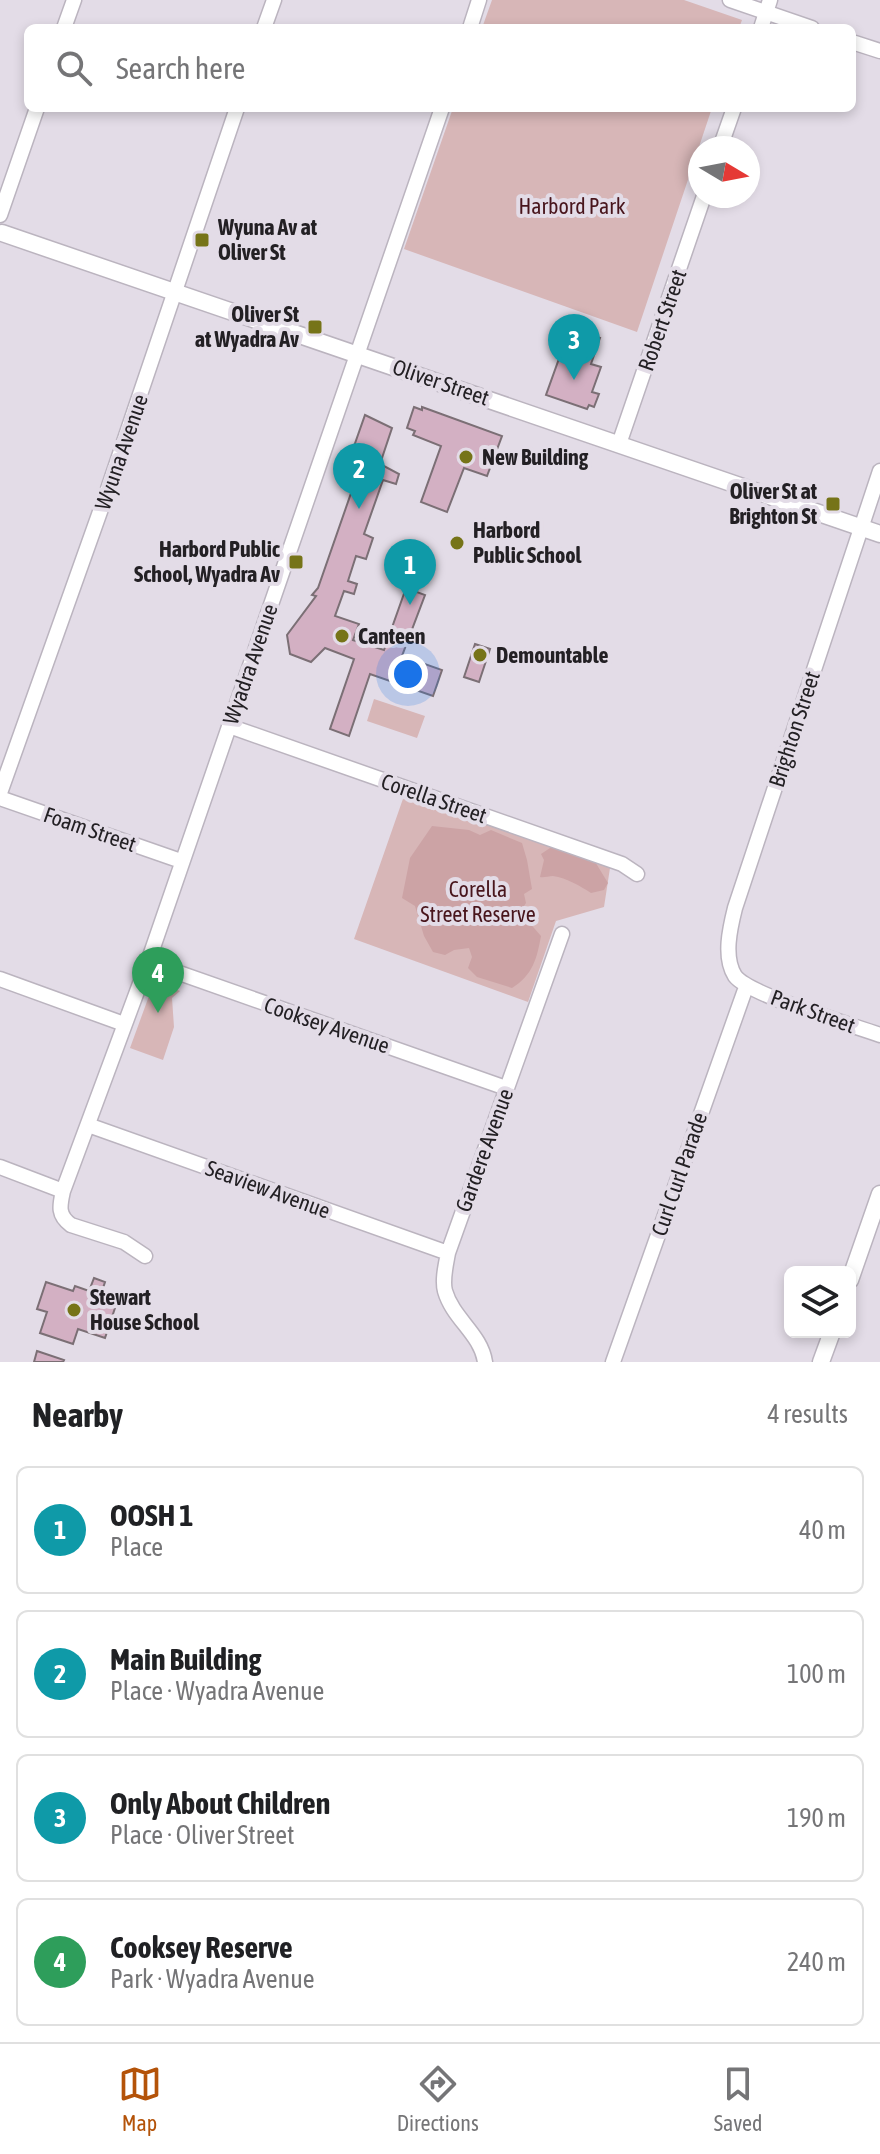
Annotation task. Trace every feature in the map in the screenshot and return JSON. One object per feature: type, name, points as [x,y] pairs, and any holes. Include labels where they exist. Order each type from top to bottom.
[{"type":"main road","name":"Oliver Street","points":[[1,231],[880,534]]},
{"type":"main road","points":[[855,1266],[880,1194]]},
{"type":"main road","points":[[821,1362],[830,1338]]},
{"type":"street","points":[[65,24],[74,0]]},
{"type":"street","points":[[265,24],[274,0]]},
{"type":"street","points":[[471,24],[479,0]]},
{"type":"street","points":[[730,0],[768,6],[804,24]]},
{"type":"street","points":[[856,43],[880,51]]},
{"type":"street","points":[[0,215],[36,112]]},
{"type":"street","name":"Wyuna Avenue","points":[[0,795],[236,112]]},
{"type":"street","name":"Wyadra Avenue","points":[[145,1256],[124,1242],[71,1225],[63,1219],[59,1208],[63,1191],[148,962],[441,112]]},
{"type":"street","points":[[724,136],[733,112]]},
{"type":"street","name":"Robert Street","points":[[619,444],[700,208]]},
{"type":"street","name":"Brighton Street","points":[[746,987],[731,966],[728,936],[735,908],[880,471]]},
{"type":"street","name":"Corella Street","points":[[229,726],[622,864],[637,874]]},
{"type":"street","name":"Foam Street","points":[[0,795],[181,861]]},
{"type":"street","name":"Gardere Avenue","points":[[485,1362],[483,1348],[453,1310],[444,1288],[448,1253],[562,934]]},
{"type":"street","name":"Cooksey Avenue","points":[[148,962],[506,1088]]},
{"type":"street","points":[[0,979],[124,1024]]},
{"type":"street","name":"Park Street","points":[[746,987],[880,1035]]},
{"type":"street","name":"Curl Curl Parade","points":[[613,1362],[746,987]]},
{"type":"street","name":"Seaview Avenue","points":[[88,1125],[448,1253]]},
{"type":"street","points":[[0,1167],[63,1191]]},
{"type":"green space","points":[[492,0],[684,0],[742,20],[740,24],[483,24]]},
{"type":"green space","name":"Harbord Park","points":[[452,112],[711,112],[703,136],[688,136],[688,180],[637,332],[404,249]]},
{"type":"green space","points":[[374,699],[425,716],[417,738],[367,721]]},
{"type":"green space","name":"Corella Street Reserve","points":[[405,793],[610,868],[604,907],[556,921],[528,1002],[354,939]]},
{"type":"green space","points":[[432,826],[469,830],[480,835],[491,830],[522,843],[532,889],[524,894],[526,903],[520,912],[541,936],[533,965],[512,988],[477,977],[468,968],[472,957],[469,948],[445,955],[433,952],[424,936],[415,906],[402,898],[410,858]]},
{"type":"green space","points":[[553,846],[594,860],[608,883],[604,890],[591,893],[563,879],[540,877],[544,860],[541,854]]},
{"type":"green space","points":[[158,982],[180,991],[172,998],[174,1027],[163,1060],[130,1048],[153,985]]},
{"type":"building","points":[[570,328],[600,338],[591,364],[601,367],[592,392],[599,394],[594,407],[589,405],[587,409],[546,395]]},
{"type":"building","name":"New Building","points":[[414,407],[422,410],[422,407],[502,436],[487,476],[464,468],[447,512],[421,502],[441,446],[413,435],[415,431],[407,428]]},
{"type":"building","points":[[365,415],[392,428],[380,464],[399,474],[396,484],[383,480],[364,534],[373,538],[366,559],[356,556],[348,581],[357,584],[354,594],[344,591],[335,616],[359,624],[353,640],[384,650],[406,588],[425,595],[402,656],[442,670],[433,696],[370,674],[349,736],[330,729],[354,659],[325,648],[311,662],[290,654],[287,635],[316,596],[312,595],[318,588],[365,453],[353,449]]},
{"type":"building","points":[[475,644],[490,649],[479,682],[464,677]]},
{"type":"building","points":[[94,1278],[105,1282],[102,1291],[119,1296],[105,1338],[78,1329],[73,1344],[40,1333],[47,1312],[37,1309],[46,1282],[73,1291],[75,1286],[89,1291]]},
{"type":"building","points":[[37,1351],[64,1360],[34,1362]]},
{"type":"place","name":"Wyuna Av at Oliver St","points":[[202,240]]},
{"type":"place","name":"Oliver St at Wyadra Av","points":[[315,327]]},
{"type":"place","name":"Only About Children","points":[[574,380]]},
{"type":"place","name":"New Building","points":[[466,457]]},
{"type":"place","name":"Oliver St at Brighton St","points":[[833,504]]},
{"type":"place","name":"Main Building","points":[[359,509]]},
{"type":"place","name":"Harbord Public School","points":[[457,543]]},
{"type":"place","name":"Harbord Public School, Wyadra Av","points":[[296,562]]},
{"type":"place","name":"OOSH 1","points":[[410,605]]},
{"type":"place","name":"Canteen","points":[[342,636]]},
{"type":"place","name":"Demountable","points":[[480,655]]},
{"type":"place","name":"Cooksey Reserve","points":[[158,1013]]},
{"type":"place","name":"Stewart House School","points":[[74,1310]]}]
